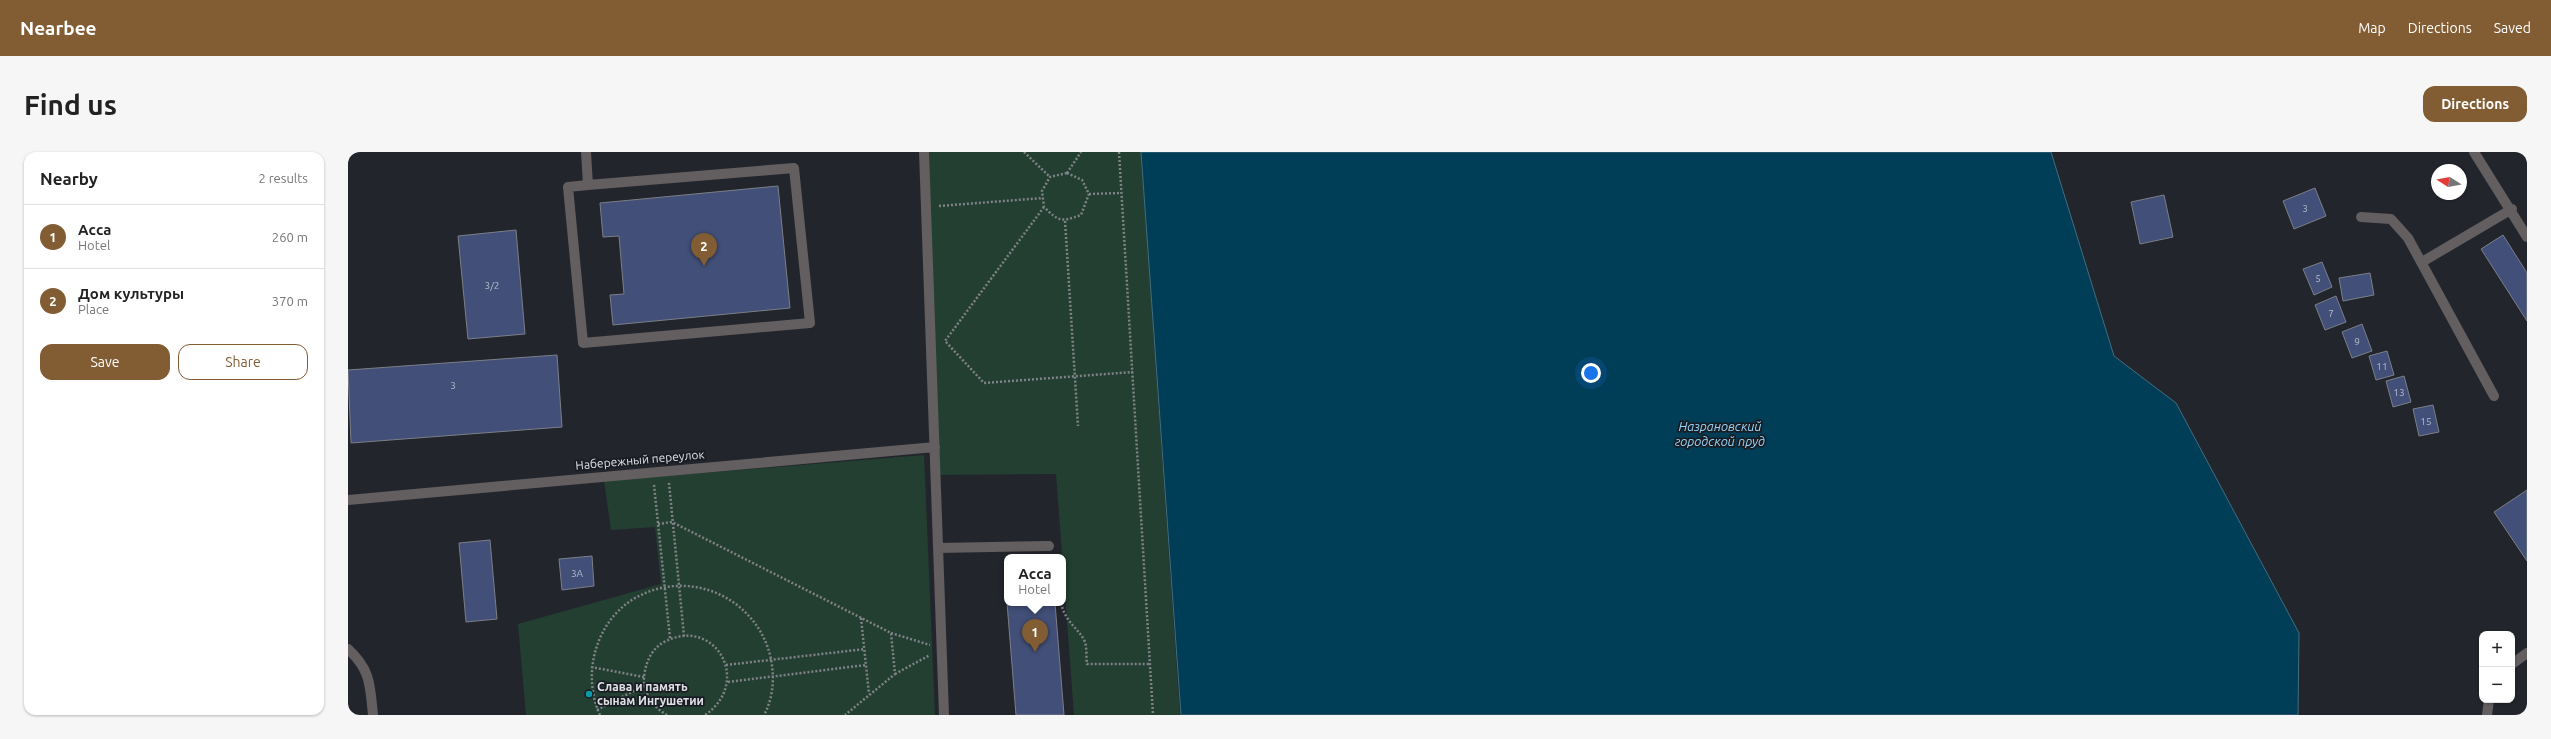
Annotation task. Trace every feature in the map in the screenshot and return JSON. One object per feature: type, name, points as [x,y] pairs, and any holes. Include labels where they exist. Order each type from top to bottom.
[{"type":"street","points":[[586,152],[588,186]]},
{"type":"street","points":[[924,152],[944,715]]},
{"type":"street","points":[[2474,152],[2512,209],[2527,237]]},
{"type":"street","points":[[794,168],[810,323],[583,343],[568,187],[588,186],[794,168]]},
{"type":"street","points":[[2422,262],[2512,209]]},
{"type":"street","points":[[2361,217],[2391,219],[2408,238],[2494,396]]},
{"type":"street","name":"Набережный переулок","points":[[348,500],[935,447]]},
{"type":"street","points":[[938,548],[1049,546]]},
{"type":"street","points":[[348,649],[358,659],[370,679],[373,715]]},
{"type":"street","points":[[2515,662],[2527,653]]},
{"type":"street","points":[[2487,715],[2489,703]]},
{"type":"path","points":[[1024,152],[1050,177]]},
{"type":"path","points":[[1067,173],[1081,152]]},
{"type":"path","points":[[1119,152],[1152,664],[1153,715]]},
{"type":"path","points":[[1067,173],[1082,180],[1089,194],[1081,215],[1065,221],[1056,218],[1044,207],[1042,191],[1050,177],[1067,173]]},
{"type":"path","points":[[1089,194],[1121,192]]},
{"type":"path","points":[[926,206],[1043,198]]},
{"type":"path","points":[[1044,207],[945,341],[984,383],[1133,372]]},
{"type":"path","points":[[1065,221],[1078,426]]},
{"type":"path","points":[[667,471],[684,636]]},
{"type":"path","points":[[653,472],[670,638]]},
{"type":"path","points":[[658,524],[672,522],[891,633],[942,648]]},
{"type":"path","points":[[600,715],[594,702],[591,667],[597,642],[613,616],[636,597],[665,586],[679,585],[704,588],[728,598],[749,614],[763,635],[772,660],[774,676],[768,707],[764,715]]},
{"type":"path","points":[[1062,606],[1063,612],[1071,626],[1084,641],[1087,664],[1152,664]]},
{"type":"path","points":[[862,618],[870,695]]},
{"type":"path","points":[[891,633],[895,674]]},
{"type":"path","points":[[667,715],[655,706],[647,694],[644,677],[645,667],[651,654],[661,644],[670,638],[684,636],[702,638],[714,646],[723,657],[726,666],[728,682],[723,697],[715,708],[705,715]]},
{"type":"path","points":[[844,715],[895,674],[942,648]]},
{"type":"path","points":[[726,666],[865,649]]},
{"type":"path","points":[[728,682],[866,665]]},
{"type":"path","points":[[591,667],[644,677]]},
{"type":"path","points":[[597,710],[645,685]]},
{"type":"green space","points":[[924,152],[1141,152],[1180,715],[1074,715],[1066,606],[1066,554],[1062,554],[1056,474],[936,475]]},
{"type":"green space","points":[[924,455],[935,715],[526,715],[518,624],[661,584],[655,527],[611,530],[604,481]]},
{"type":"water","name":"Назрановский городской пруд","points":[[1141,152],[2051,152],[2114,356],[2176,403],[2299,633],[2298,715],[1181,715]]},
{"type":"building","points":[[778,186],[790,308],[613,325],[610,295],[624,294],[619,236],[603,237],[600,203]]},
{"type":"building","points":[[2315,188],[2326,216],[2294,229],[2283,201]]},
{"type":"building","points":[[2164,195],[2173,237],[2140,244],[2131,202]]},
{"type":"building","points":[[516,230],[525,334],[468,339],[458,236]]},
{"type":"building","points":[[2503,235],[2527,273],[2527,321],[2481,249]]},
{"type":"building","points":[[2322,262],[2332,287],[2314,295],[2303,269]]},
{"type":"building","points":[[2370,273],[2374,295],[2343,301],[2339,278]]},
{"type":"building","points":[[2336,296],[2346,322],[2325,330],[2315,305]]},
{"type":"building","points":[[2362,324],[2372,351],[2352,358],[2342,332]]},
{"type":"building","points":[[2387,351],[2394,375],[2376,380],[2369,356]]},
{"type":"building","points":[[557,355],[562,427],[351,443],[348,370]]},
{"type":"building","points":[[2404,376],[2411,402],[2393,407],[2386,381]]},
{"type":"building","points":[[2433,405],[2439,432],[2419,436],[2413,409]]},
{"type":"building","points":[[2527,490],[2527,561],[2494,512]]},
{"type":"building","points":[[490,540],[497,619],[466,622],[459,543]]},
{"type":"building","points":[[592,556],[594,586],[562,590],[559,559]]},
{"type":"building","points":[[1007,606],[1055,606],[1064,715],[1016,715]]},
{"type":"place","name":"Дом культуры","points":[[704,266]]},
{"type":"place","name":"Асса","points":[[1035,652]]},
{"type":"place","name":"Слава и память сынам Ингушетии","points":[[589,694]]}]
